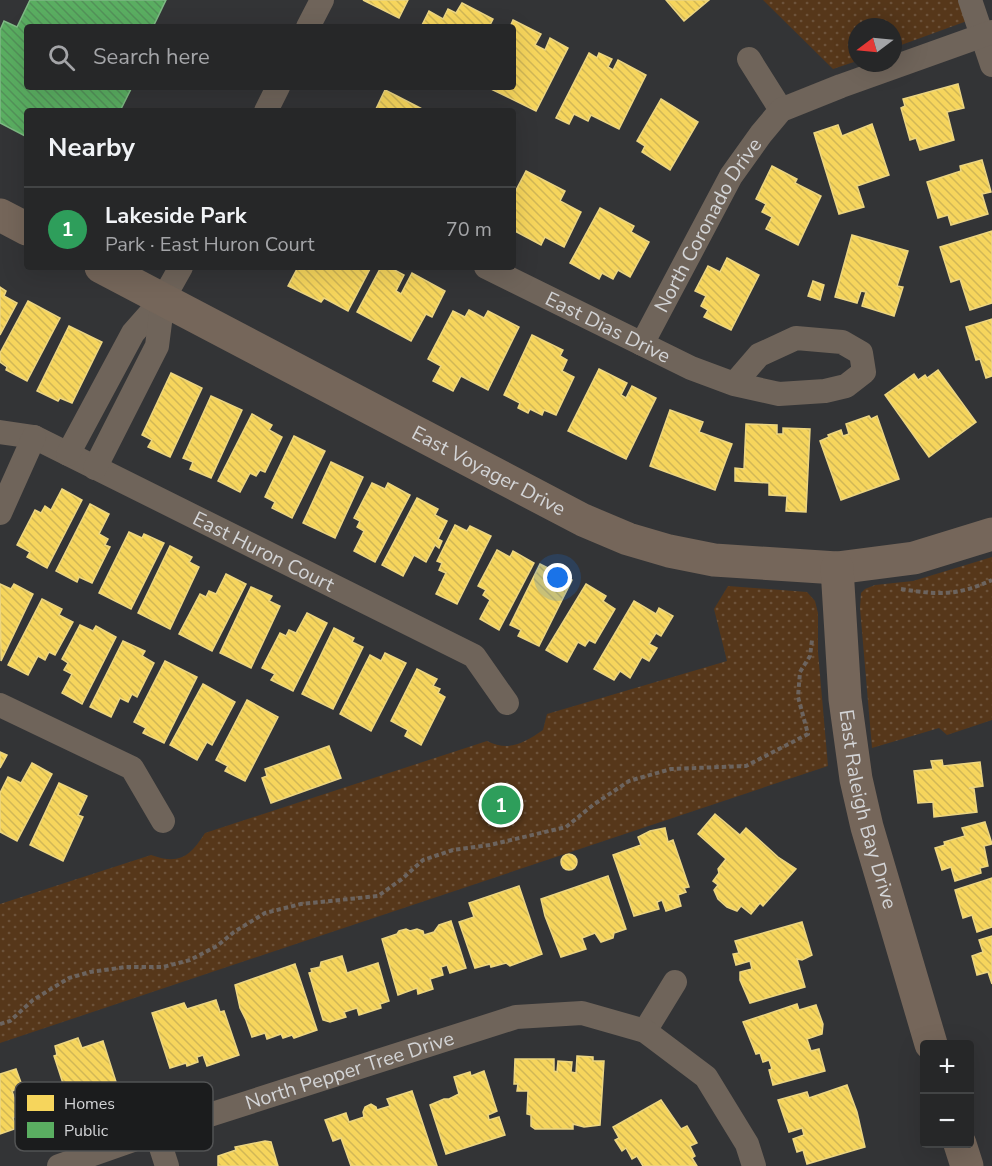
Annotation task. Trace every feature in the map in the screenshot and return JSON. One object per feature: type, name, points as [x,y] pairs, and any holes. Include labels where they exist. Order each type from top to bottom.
[{"type":"street","points":[[310,24],[322,0]]},
{"type":"street","points":[[970,0],[987,33],[992,65]]},
{"type":"street","name":"North Coronado Drive","points":[[642,344],[731,176],[781,110],[987,33]]},
{"type":"street","points":[[749,59],[781,110]]},
{"type":"street","points":[[268,108],[276,90]]},
{"type":"street","points":[[0,215],[24,227]]},
{"type":"street","name":"East Voyager Drive","points":[[107,270],[583,520],[628,539],[669,551],[714,560],[837,568],[914,558],[992,534]]},
{"type":"street","points":[[68,454],[133,333],[163,299],[179,270]]},
{"type":"street","name":"East Dias Drive","points":[[492,270],[691,369],[734,384],[779,394],[825,391],[846,386],[864,372],[861,353],[842,342],[796,338],[759,355],[734,384]]},
{"type":"street","points":[[95,468],[157,346],[163,299]]},
{"type":"street","name":"East Huron Court","points":[[0,432],[34,437],[474,656],[507,703]]},
{"type":"street","points":[[0,513],[34,437]]},
{"type":"street","name":"East Raleigh Bay Drive","points":[[837,568],[845,699],[856,779],[867,827],[930,1040]]},
{"type":"street","points":[[0,705],[132,768],[163,821]]},
{"type":"street","points":[[675,982],[645,1031],[706,1077],[747,1144],[754,1166]]},
{"type":"street","name":"North Pepper Tree Drive","points":[[213,1114],[516,1017],[582,1013],[645,1031]]},
{"type":"street","points":[[962,1148],[967,1166]]},
{"type":"street","name":"North Pepper Tree Drive","points":[[58,1166],[101,1151]]},
{"type":"street","points":[[162,1151],[167,1166]]},
{"type":"path","points":[[0,1024],[10,1021],[33,1000],[69,978],[90,972],[126,967],[163,967],[190,960],[217,946],[234,932],[265,913],[301,904],[378,896],[423,860],[453,850],[490,845],[566,827],[593,805],[629,781],[671,769],[746,766],[775,753],[808,734],[798,698],[800,672],[810,656],[813,635]]},
{"type":"shaded area","points":[[763,0],[960,0],[967,21],[902,45],[902,18],[848,18],[848,64],[833,69]]},
{"type":"shaded area","points":[[992,557],[992,720],[947,735],[939,728],[872,748],[860,608],[861,593],[875,585],[913,581]]},
{"type":"shaded area","points":[[728,586],[807,592],[815,601],[818,613],[818,652],[828,766],[0,1043],[0,904],[151,855],[169,859],[183,857],[194,848],[205,833],[487,741],[502,746],[516,744],[543,730],[547,714],[727,661],[714,609]]},
{"type":"building: Homes","points":[[363,0],[408,0],[399,18]]},
{"type":"building: Homes","points":[[666,0],[709,0],[684,21]]},
{"type":"building: Homes","points":[[462,3],[493,19],[490,24],[422,24],[429,11],[443,19],[448,9],[456,13]]},
{"type":"building: Homes","points":[[513,20],[541,34],[535,45],[545,50],[550,38],[568,48],[536,111],[493,90],[516,90],[516,24],[511,24]]},
{"type":"building: Homes","points":[[589,53],[597,58],[599,53],[612,59],[608,67],[613,70],[618,60],[646,75],[619,129],[591,115],[588,121],[574,114],[569,124],[556,118]]},
{"type":"building: Homes","points":[[958,84],[964,108],[947,112],[954,140],[920,150],[916,138],[910,140],[901,108],[905,106],[903,99]]},
{"type":"building: Homes","points":[[385,90],[420,108],[376,108]]},
{"type":"building: Homes","points":[[661,99],[698,122],[670,170],[642,152],[645,146],[637,141]]},
{"type":"building: Homes","points":[[872,124],[889,175],[857,186],[864,207],[839,214],[814,133],[838,125],[842,136]]},
{"type":"building: Homes","points":[[982,160],[991,192],[982,194],[988,214],[951,225],[948,215],[938,218],[927,182],[961,171],[960,166]]},
{"type":"building: Homes","points":[[772,166],[797,179],[795,183],[821,196],[798,245],[766,229],[772,217],[762,212],[766,204],[756,199]]},
{"type":"building: Homes","points":[[526,171],[565,191],[560,201],[581,212],[564,247],[545,237],[541,245],[516,232],[516,190]]},
{"type":"building: Homes","points":[[600,208],[634,226],[631,232],[649,242],[630,277],[618,270],[613,279],[602,273],[599,279],[570,263]]},
{"type":"building: Homes","points":[[992,231],[992,303],[970,310],[960,279],[951,282],[940,247]]},
{"type":"building: Homes","points":[[852,235],[908,251],[897,286],[903,287],[894,316],[862,306],[866,292],[861,291],[857,303],[835,297]]},
{"type":"building: Homes","points":[[727,258],[759,275],[731,330],[704,317],[708,310],[701,306],[706,296],[695,291],[708,266],[720,272]]},
{"type":"building: Homes","points":[[296,270],[369,270],[348,311],[324,298],[321,302],[288,286]]},
{"type":"building: Homes","points":[[379,270],[395,270],[404,275],[396,291],[401,294],[412,273],[445,291],[432,317],[426,314],[411,341],[357,312]]},
{"type":"building: Homes","points":[[813,281],[824,285],[820,300],[808,296]]},
{"type":"building: Homes","points":[[0,287],[6,291],[4,296],[17,303],[0,335]]},
{"type":"building: Homes","points":[[28,301],[60,318],[27,381],[6,370],[7,367],[0,362],[0,353]]},
{"type":"building: Homes","points":[[469,310],[484,318],[488,311],[519,327],[488,390],[461,376],[453,391],[433,381],[441,366],[428,359],[453,311],[465,317]]},
{"type":"building: Homes","points":[[992,319],[992,376],[986,378],[980,359],[976,360],[966,327]]},
{"type":"building: Homes","points":[[69,326],[102,342],[72,403],[60,398],[58,401],[37,391]]},
{"type":"building: Homes","points":[[532,335],[563,350],[560,356],[567,360],[562,371],[574,377],[556,415],[544,410],[542,415],[530,409],[528,413],[518,408],[520,403],[504,395]]},
{"type":"building: Homes","points":[[599,369],[627,383],[621,395],[626,398],[632,386],[656,398],[626,459],[568,431]]},
{"type":"building: Homes","points":[[938,370],[976,422],[929,457],[885,395],[914,374],[918,380],[925,375],[927,378]]},
{"type":"building: Homes","points":[[171,373],[202,388],[170,457],[148,447],[152,440],[142,435]]},
{"type":"building: Homes","points":[[211,396],[242,410],[211,478],[190,469],[193,462],[183,458]]},
{"type":"building: Homes","points":[[670,410],[703,422],[699,432],[732,444],[715,490],[650,466]]},
{"type":"building: Homes","points":[[252,414],[272,425],[269,430],[282,437],[265,472],[260,470],[256,476],[250,473],[240,492],[218,481]]},
{"type":"building: Homes","points":[[869,416],[871,419],[877,416],[899,479],[841,500],[820,441],[841,430],[843,436],[849,434],[846,424]]},
{"type":"building: Homes","points":[[746,424],[777,425],[777,434],[783,434],[783,428],[810,429],[806,512],[786,511],[787,496],[769,495],[769,483],[735,481],[735,468],[744,469]]},
{"type":"building: Homes","points":[[294,436],[325,451],[292,518],[272,508],[275,502],[265,497]]},
{"type":"building: Homes","points":[[331,462],[363,477],[335,538],[303,523]]},
{"type":"building: Homes","points":[[372,483],[385,489],[388,483],[410,495],[375,562],[354,551],[364,531],[357,527],[360,521],[354,518]]},
{"type":"building: Homes","points":[[62,489],[82,500],[47,568],[27,557],[30,552],[17,545],[35,510],[41,513],[45,506],[51,510]]},
{"type":"building: Homes","points":[[417,498],[438,509],[435,515],[447,521],[438,539],[442,541],[439,548],[435,545],[426,562],[414,555],[403,576],[382,565]]},
{"type":"building: Homes","points":[[90,504],[109,514],[99,534],[108,539],[105,545],[110,547],[92,583],[79,577],[77,582],[56,571]]},
{"type":"building: Homes","points":[[455,525],[467,531],[470,526],[491,536],[457,604],[436,594],[446,573],[439,570],[442,563],[437,561]]},
{"type":"building: Homes","points":[[129,532],[142,538],[144,534],[164,543],[131,609],[99,593]]},
{"type":"building: Homes","points":[[170,546],[192,557],[189,562],[199,567],[170,629],[138,613]]},
{"type":"building: Homes","points":[[497,550],[510,557],[513,551],[534,563],[499,630],[480,619],[490,600],[483,595],[486,590],[478,586]]},
{"type":"building: Homes","points":[[540,564],[572,580],[539,646],[518,636],[521,630],[510,625]]},
{"type":"building: Homes","points":[[226,574],[246,584],[212,651],[179,634],[200,594],[206,597],[209,591],[216,594]]},
{"type":"building: Homes","points":[[0,584],[11,589],[14,584],[33,594],[1,661]]},
{"type":"building: Homes","points":[[586,584],[606,596],[603,601],[615,609],[595,643],[589,640],[585,646],[578,642],[567,662],[546,650]]},
{"type":"building: Homes","points":[[251,587],[272,596],[269,601],[280,606],[251,668],[220,653]]},
{"type":"building: Homes","points":[[42,599],[62,609],[59,615],[73,622],[55,655],[49,652],[45,660],[38,656],[28,675],[8,665]]},
{"type":"building: Homes","points":[[634,601],[656,614],[659,608],[673,616],[661,636],[656,633],[649,644],[657,648],[649,661],[642,657],[630,678],[620,671],[614,680],[594,669]]},
{"type":"building: Homes","points":[[307,613],[327,623],[293,691],[271,680],[275,674],[262,668],[280,633],[286,636],[289,630],[296,633]]},
{"type":"building: Homes","points":[[80,625],[93,631],[96,626],[116,637],[82,704],[62,693],[72,674],[64,670],[68,663],[62,659]]},
{"type":"building: Homes","points":[[334,628],[354,638],[352,642],[363,647],[333,709],[302,694]]},
{"type":"building: Homes","points":[[123,641],[145,651],[142,656],[154,663],[137,697],[132,694],[128,702],[120,698],[111,717],[90,707]]},
{"type":"building: Homes","points":[[385,653],[406,663],[371,731],[340,714],[370,655],[381,661]]},
{"type":"building: Homes","points":[[165,661],[197,677],[164,743],[143,733],[146,728],[134,722]]},
{"type":"building: Homes","points":[[417,669],[437,679],[433,686],[440,689],[438,693],[445,697],[421,745],[405,736],[408,730],[391,721]]},
{"type":"building: Homes","points":[[203,684],[235,702],[212,745],[207,742],[197,760],[170,745]]},
{"type":"building: Homes","points":[[247,700],[278,717],[245,781],[225,771],[228,766],[216,760]]},
{"type":"building: Homes","points":[[329,746],[341,778],[271,803],[262,778],[267,776],[265,769]]},
{"type":"building: Homes","points":[[0,752],[7,755],[0,768]]},
{"type":"building: Homes","points":[[942,760],[943,766],[980,762],[983,786],[969,788],[974,789],[977,812],[934,817],[933,802],[918,803],[914,771],[933,769],[931,761]]},
{"type":"building: Homes","points":[[32,763],[52,774],[17,841],[0,832],[0,793],[8,777],[21,783]]},
{"type":"building: Homes","points":[[59,783],[87,796],[78,815],[83,817],[63,861],[30,845]]},
{"type":"building: Homes","points":[[715,814],[740,835],[746,828],[778,857],[796,869],[763,906],[760,903],[751,914],[741,906],[737,911],[727,907],[718,899],[714,890],[718,885],[713,881],[719,873],[718,869],[726,859],[698,834]]},
{"type":"building: Homes","points":[[985,822],[992,844],[984,846],[988,866],[980,868],[981,873],[955,881],[951,867],[942,870],[935,848],[945,845],[944,842],[965,836],[962,828]]},
{"type":"building: Homes","points":[[665,828],[668,842],[673,840],[689,887],[684,888],[686,892],[678,895],[681,906],[666,911],[662,900],[657,902],[659,909],[634,916],[613,855],[641,845],[638,837],[650,831]]},
{"type":"building: Homes","points":[[566,854],[572,854],[577,862],[575,868],[566,870],[561,865],[561,859]]},
{"type":"building: Homes","points":[[608,876],[626,929],[614,933],[613,938],[601,942],[595,933],[582,938],[586,949],[561,957],[541,899]]},
{"type":"building: Homes","points":[[992,878],[992,927],[977,932],[972,915],[963,918],[955,890]]},
{"type":"building: Homes","points":[[519,886],[542,954],[510,966],[506,963],[475,968],[459,922],[474,917],[469,903]]},
{"type":"building: Homes","points":[[451,921],[466,968],[450,973],[447,965],[441,967],[443,975],[430,979],[433,989],[418,994],[417,988],[398,995],[382,939],[406,929],[423,931],[424,935],[434,932],[439,925]]},
{"type":"building: Homes","points":[[802,922],[812,955],[802,960],[797,959],[805,987],[750,1003],[740,980],[740,972],[752,969],[750,961],[736,965],[733,954],[739,953],[735,941]]},
{"type":"building: Homes","points":[[992,936],[992,984],[988,972],[977,975],[972,956],[983,952],[979,940]]},
{"type":"building: Homes","points":[[342,956],[347,973],[378,963],[389,1001],[380,1004],[381,1008],[359,1015],[357,1008],[344,1012],[346,1017],[330,1022],[323,1020],[309,973],[312,972],[311,969],[320,967],[321,962]]},
{"type":"building: Homes","points":[[295,964],[317,1030],[294,1038],[292,1035],[283,1038],[281,1034],[267,1039],[265,1033],[252,1037],[240,1008],[235,985]]},
{"type":"building: Homes","points":[[216,1000],[220,1012],[224,1011],[239,1055],[207,1066],[203,1055],[197,1057],[198,1062],[170,1068],[152,1013],[184,1003],[187,1009]]},
{"type":"building: Homes","points":[[797,1004],[799,1010],[816,1005],[823,1024],[822,1034],[807,1039],[811,1051],[819,1049],[825,1071],[773,1085],[769,1060],[763,1062],[760,1053],[756,1054],[743,1022]]},
{"type":"building: Homes","points":[[78,1038],[82,1048],[103,1041],[116,1082],[63,1082],[54,1056],[57,1055],[55,1046]]},
{"type":"building: Homes","points":[[577,1056],[593,1057],[593,1061],[604,1061],[600,1125],[584,1127],[573,1124],[573,1129],[535,1129],[531,1126],[531,1115],[527,1114],[528,1091],[517,1091],[518,1084],[514,1084],[515,1059],[554,1059],[554,1071],[557,1072],[558,1061],[572,1062],[571,1072],[576,1073]]},
{"type":"building: Homes","points":[[16,1069],[21,1082],[15,1082],[15,1090],[12,1091],[15,1100],[15,1117],[13,1118],[15,1129],[0,1134],[0,1074]]},
{"type":"building: Homes","points":[[484,1071],[497,1111],[488,1115],[489,1120],[499,1117],[505,1135],[446,1154],[430,1105],[459,1094],[454,1077],[470,1072],[471,1076]]},
{"type":"building: Homes","points":[[847,1085],[857,1112],[865,1147],[807,1164],[803,1150],[797,1152],[793,1139],[804,1135],[802,1128],[789,1132],[778,1100],[807,1092],[809,1098]]},
{"type":"building: Homes","points":[[412,1091],[437,1166],[351,1166],[341,1138],[333,1141],[325,1120],[346,1113],[349,1122],[364,1117],[365,1107],[371,1104],[377,1110],[390,1106],[387,1099]]},
{"type":"building: Homes","points":[[661,1100],[681,1129],[687,1126],[697,1143],[690,1146],[695,1156],[692,1158],[697,1166],[643,1166],[637,1156],[632,1159],[626,1148],[622,1151],[615,1140],[619,1138],[613,1127]]},
{"type":"building: Homes","points":[[265,1141],[271,1142],[278,1166],[218,1166],[218,1156],[236,1150],[235,1147]]},
{"type":"building: Public","points":[[30,0],[166,0],[154,24],[24,24],[24,90],[130,90],[122,108],[24,108],[24,135],[0,123],[0,30],[4,21],[17,27]]},
{"type":"place","name":"Lakeside Park","points":[[501,805]]}]
